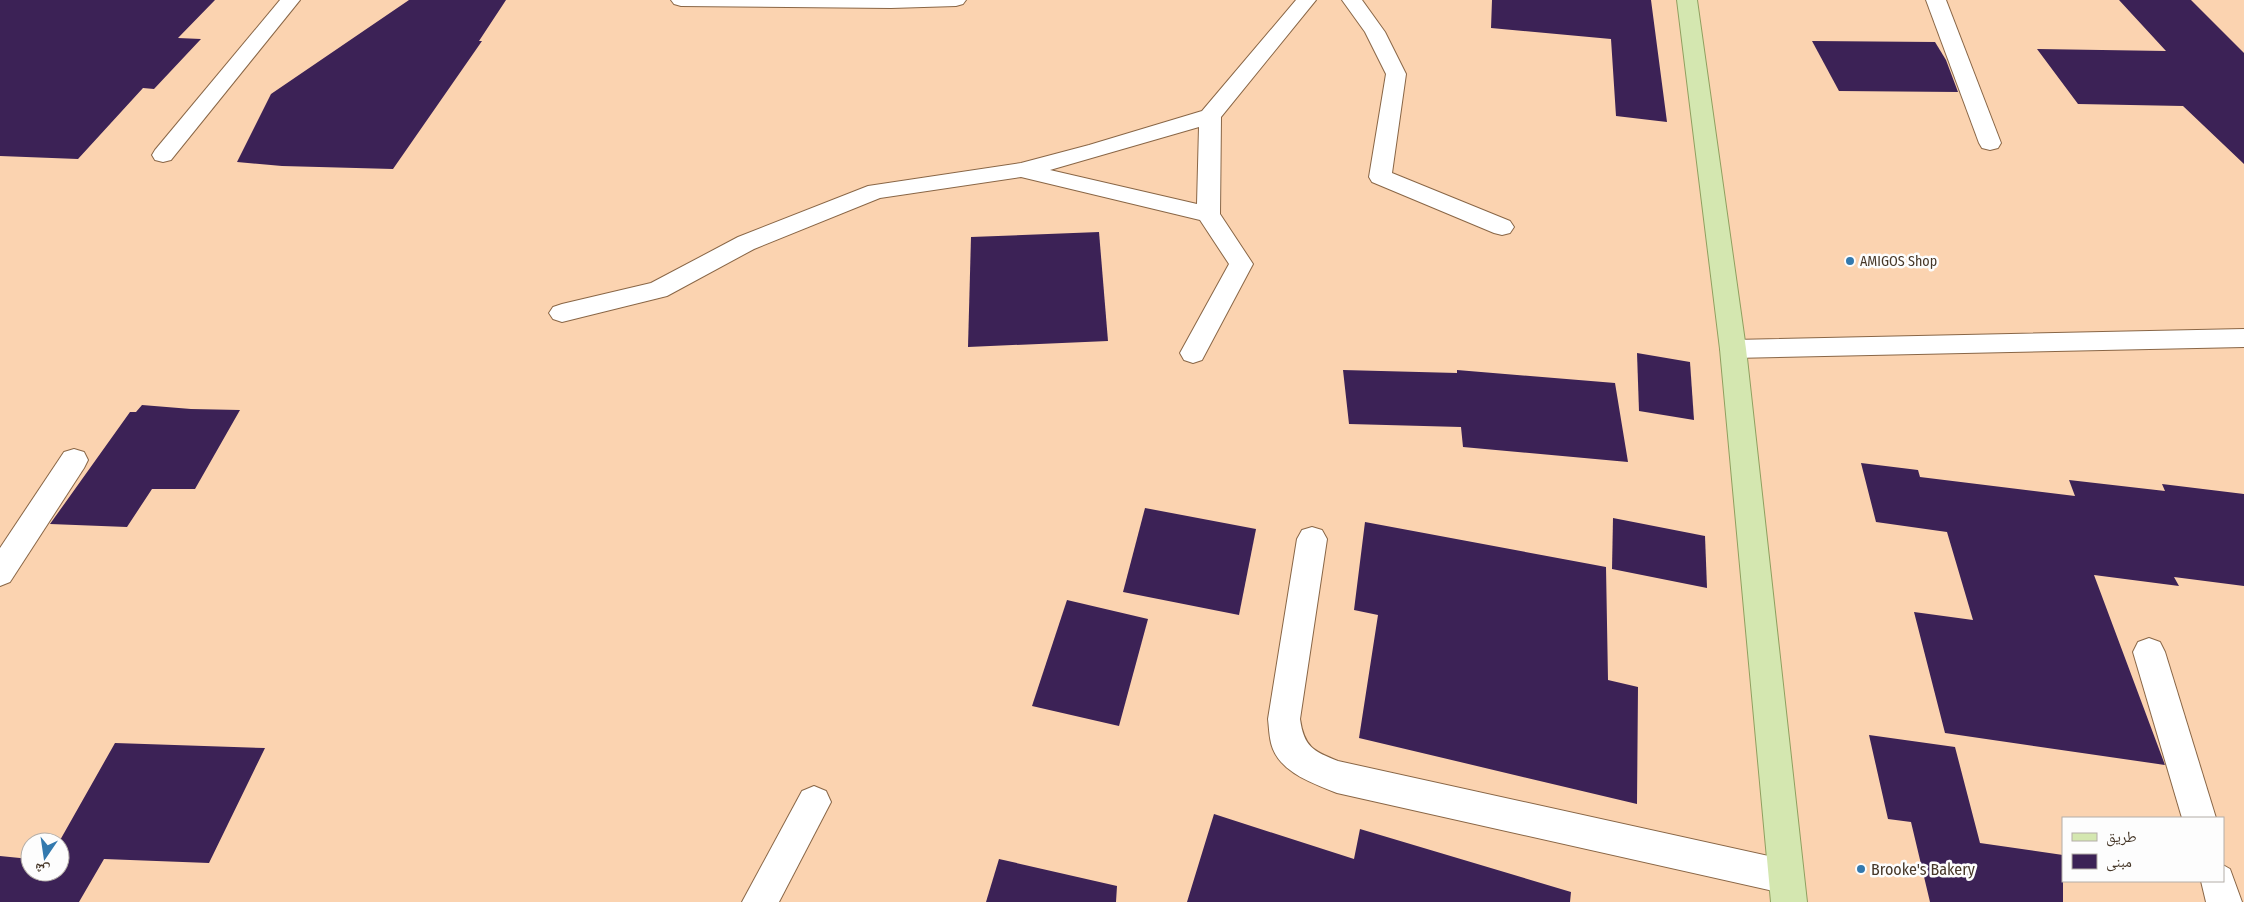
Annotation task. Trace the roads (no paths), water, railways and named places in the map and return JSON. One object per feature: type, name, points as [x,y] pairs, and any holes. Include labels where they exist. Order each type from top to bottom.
[{"type":"main road","points":[[1687,0],[1732,349],[1788,890]]},
{"type":"street","points":[[163,155],[290,0]]},
{"type":"street","points":[[681,0],[891,2],[956,0]]},
{"type":"street","points":[[562,312],[658,290],[746,243],[876,191],[1021,170],[1095,151],[1210,116],[1306,0]]},
{"type":"street","points":[[1352,0],[1375,32],[1396,74],[1380,177],[1502,227]]},
{"type":"street","points":[[1936,0],[1990,143]]},
{"type":"street","points":[[1193,353],[1241,264],[1208,214],[1210,116]]},
{"type":"street","points":[[1021,170],[1208,214]]},
{"type":"street","points":[[1732,349],[2244,338]]},
{"type":"street","points":[[0,573],[9,546],[74,460]]},
{"type":"street","points":[[1312,539],[1284,719],[1287,743],[1306,764],[1337,777],[1788,890]]},
{"type":"street","points":[[2149,652],[2199,817]]},
{"type":"street","points":[[760,902],[814,802]]},
{"type":"street","points":[[2218,882],[2224,902]]},
{"type":"place","name":"AMIGOS Shop","points":[[1850,261]]},
{"type":"place","name":"Brooke's Bakery","points":[[1861,869]]}]
